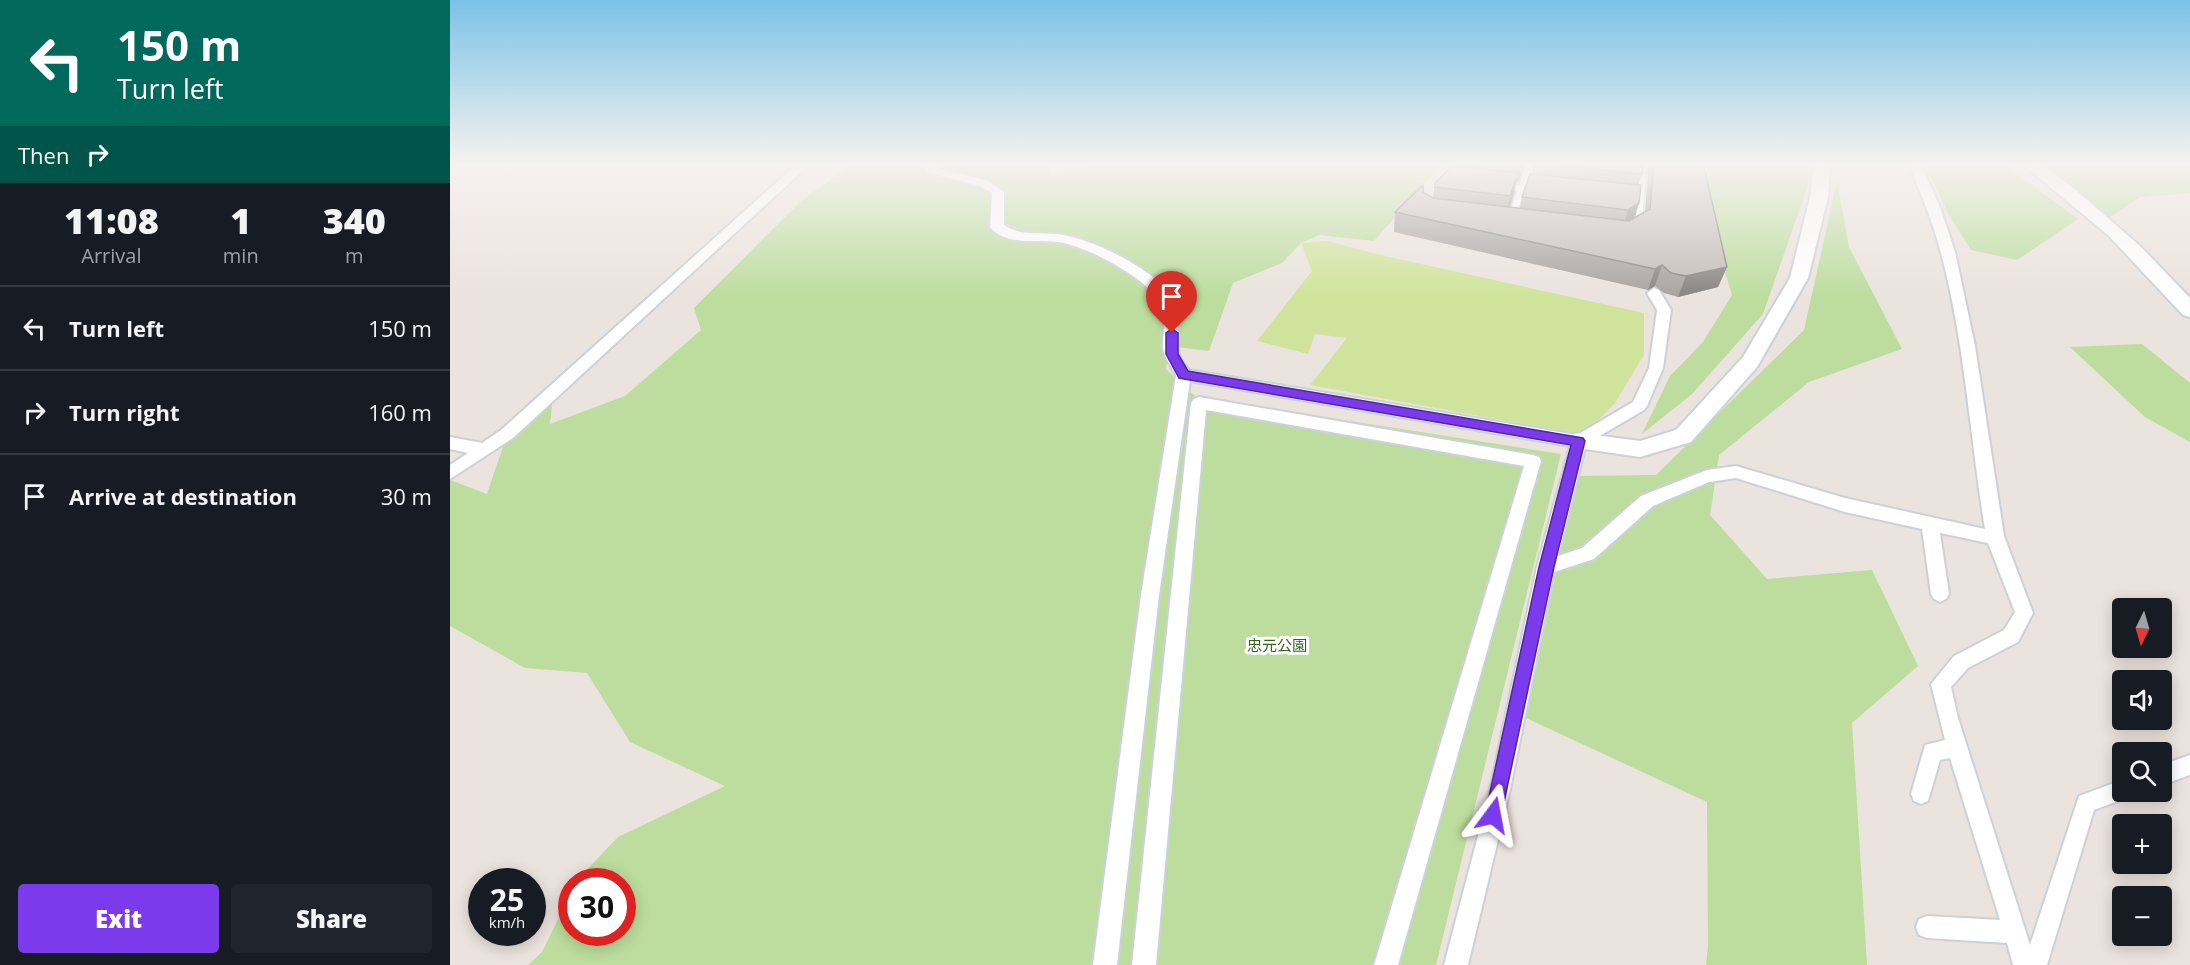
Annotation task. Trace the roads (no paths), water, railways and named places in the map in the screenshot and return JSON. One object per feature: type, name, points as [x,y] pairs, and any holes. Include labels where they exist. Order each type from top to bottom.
[{"type":"street","points":[[450,473],[485,450],[576,372],[756,208]]},
{"type":"street","points":[[998,208],[997,227],[1005,233],[1020,238],[1061,238],[1094,250],[1125,264],[1164,294],[1173,311],[1172,354],[1184,375],[1155,561],[1105,965]]},
{"type":"street","points":[[1184,375],[1579,441],[1640,449],[1683,436],[1750,362],[1799,278],[1816,208]]},
{"type":"street","points":[[1933,208],[1953,267],[1996,538],[2024,613],[2011,636],[1961,662],[1941,684],[1956,747],[2025,965]]},
{"type":"street","points":[[2085,208],[2170,286],[2190,309]]},
{"type":"street","points":[[1456,965],[1499,794],[1546,567],[1579,441],[1639,406],[1656,368],[1664,310],[1654,293]]},
{"type":"street","points":[[1144,965],[1199,403],[1533,460],[1386,965]]},
{"type":"street","points":[[450,443],[485,450]]},
{"type":"street","points":[[1546,567],[1588,554],[1647,501],[1707,476],[1736,472],[1845,505],[1996,538]]},
{"type":"street","points":[[1930,524],[1940,594]]},
{"type":"street","points":[[1921,794],[1932,752],[1956,747]]},
{"type":"street","points":[[2172,771],[2190,765]]},
{"type":"street","points":[[2035,965],[2086,803],[2112,794]]},
{"type":"street","points":[[1927,927],[2014,932]]},
{"type":"lane","points":[[1514,208],[1510,223],[1522,224]]},
{"type":"lane","points":[[1633,232],[1638,227],[1639,208]]},
{"type":"park label","name":"忠元公園","points":[[1277,645]]}]
